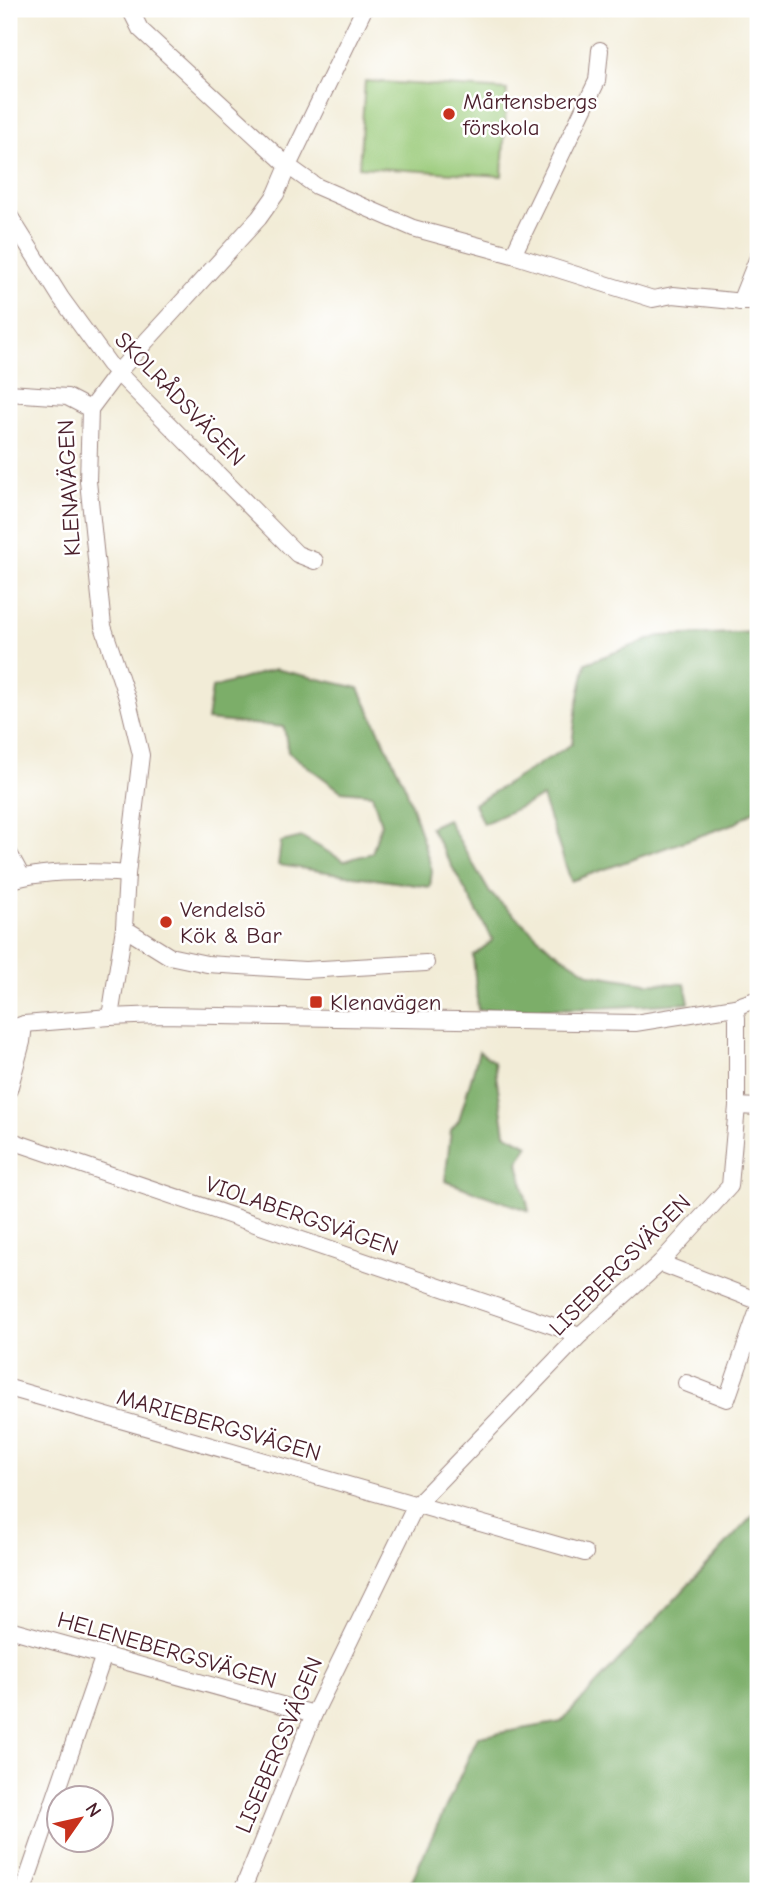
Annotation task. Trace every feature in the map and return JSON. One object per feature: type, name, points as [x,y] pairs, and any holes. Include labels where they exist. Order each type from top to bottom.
[{"type":"street","points":[[130,9],[140,29],[288,166],[316,186],[413,228],[653,299],[673,295],[758,302]]},
{"type":"street","points":[[90,409],[117,373],[260,218],[276,194],[364,9]]},
{"type":"street","points":[[513,256],[597,81],[600,50]]},
{"type":"street","name":"SKOLRÅDSVÄGEN","points":[[9,215],[61,298],[117,373],[297,554],[315,561]]},
{"type":"street","points":[[740,302],[758,257]]},
{"type":"street","name":"KLENAVÄGEN","points":[[9,393],[68,397],[90,409],[88,481],[103,626],[128,701],[141,755],[127,874],[124,928],[110,1017]]},
{"type":"street","points":[[9,853],[15,879],[83,872],[127,874]]},
{"type":"street","points":[[124,928],[169,956],[207,964],[305,970],[426,963]]},
{"type":"street","points":[[9,1085],[22,1042],[16,1027],[110,1017],[159,1015],[635,1023],[735,1007],[758,999]]},
{"type":"street","name":"LISEBERGSVÄGEN","points":[[242,1891],[314,1714],[416,1505],[580,1335],[660,1263],[730,1186],[737,1106],[735,1007]]},
{"type":"street","points":[[737,1106],[758,1107]]},
{"type":"street","name":"VIOLABERGSVÄGEN","points":[[9,1140],[580,1335]]},
{"type":"street","points":[[660,1263],[758,1301]]},
{"type":"street","points":[[686,1383],[727,1399],[758,1310]]},
{"type":"street","name":"MARIEBERGSVÄGEN","points":[[9,1388],[416,1505]]},
{"type":"street","points":[[416,1505],[585,1553]]},
{"type":"street","name":"HELENEBERGSVÄGEN","points":[[9,1629],[314,1714]]},
{"type":"street","points":[[23,1891],[104,1655]]},
{"type":"green space","points":[[365,81],[507,90],[502,176],[359,167]]},
{"type":"green space","points":[[758,632],[758,808],[736,823],[571,881],[542,797],[483,824],[474,804],[572,744],[586,663],[659,636]]},
{"type":"green space","points":[[275,669],[359,688],[406,788],[432,870],[430,887],[278,865],[281,842],[302,837],[344,861],[372,853],[381,824],[372,794],[341,791],[288,752],[284,727],[207,720],[212,688]]},
{"type":"green space","points":[[447,819],[490,893],[550,948],[590,974],[646,983],[685,984],[689,1003],[478,1010],[473,956],[493,940],[430,827]]},
{"type":"green space","points":[[479,1051],[494,1062],[505,1133],[528,1145],[518,1163],[529,1211],[445,1181],[451,1130],[459,1120]]},
{"type":"green space","points":[[758,1510],[758,1891],[407,1891],[478,1737],[561,1722]]},
{"type":"waterway","points":[[751,1815],[758,1811]]},
{"type":"place","name":"Mårtensbergs förskola","points":[[449,114]]},
{"type":"place","name":"Vendelsö Kök & Bar","points":[[166,922]]},
{"type":"place","name":"Klenavägen","points":[[316,1002]]}]
